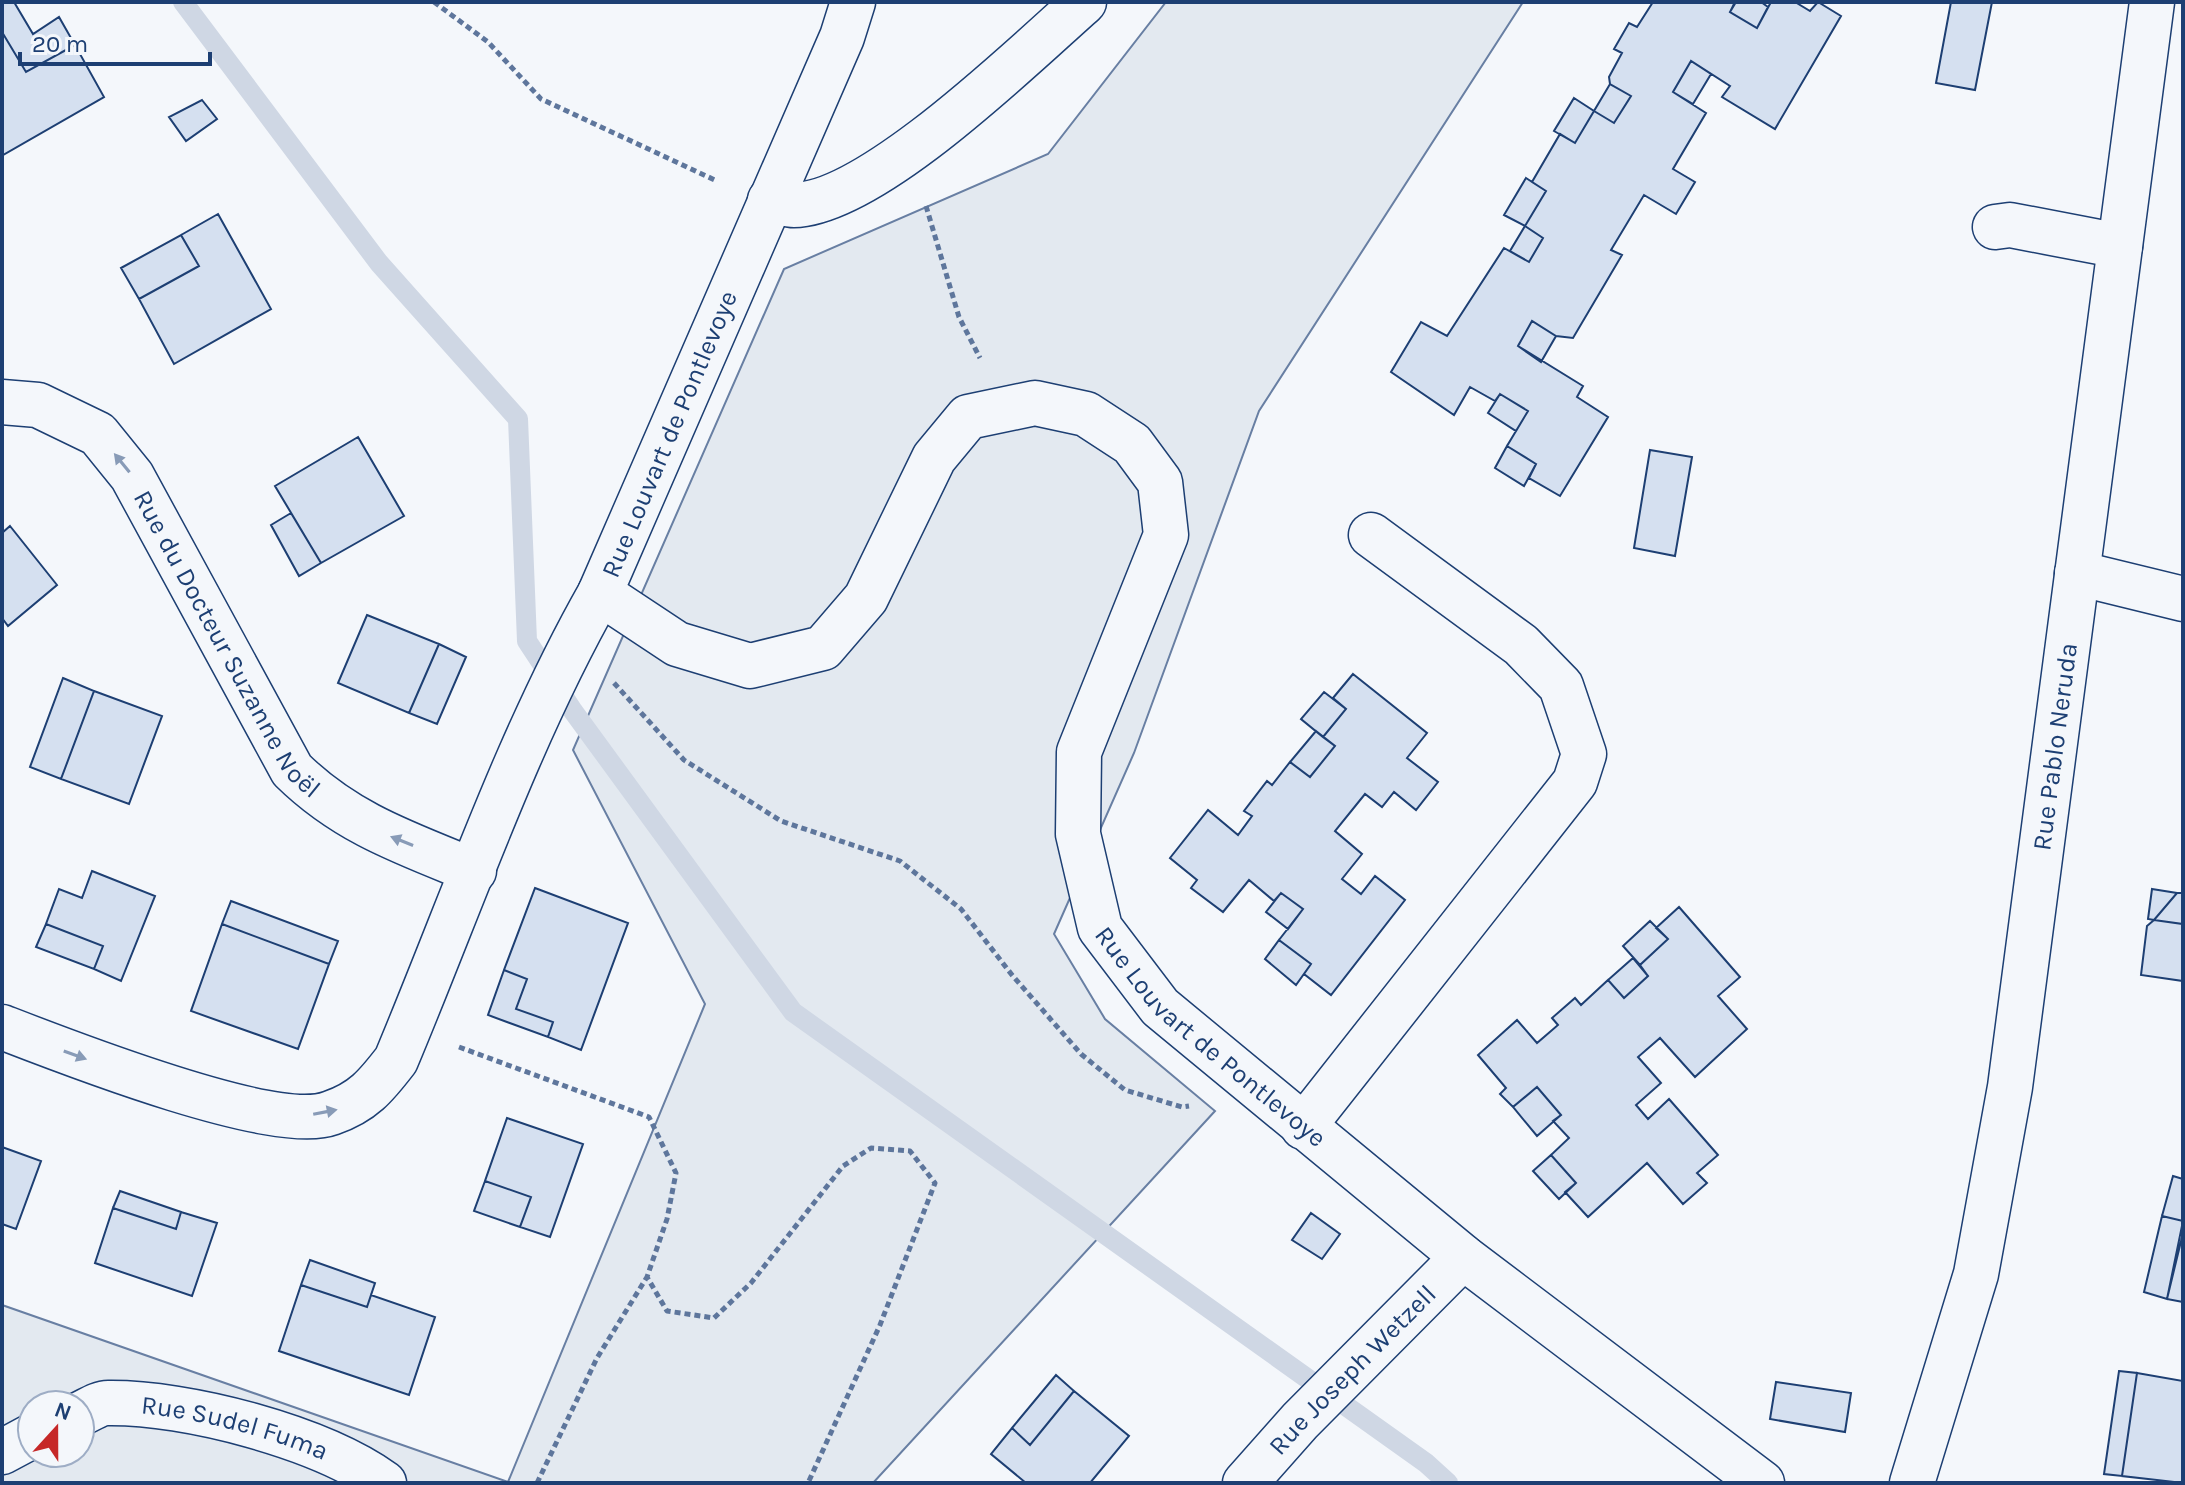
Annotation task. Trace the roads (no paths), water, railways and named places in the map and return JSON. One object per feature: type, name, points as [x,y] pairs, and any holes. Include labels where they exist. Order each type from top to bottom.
[{"type":"street","name":"Rue Louvart de Pontlevoye","points":[[853,2],[842,37],[600,593],[677,644],[750,666],[823,648],[866,598],[934,458],[968,417],[1035,403],[1086,414],[1132,444],[1160,482],[1166,535],[1079,752],[1078,834],[1100,928],[1160,1007],[1303,1127],[1463,1257],[1762,1483]]},
{"type":"street","points":[[769,202],[794,205],[820,200],[845,190],[930,137],[1084,2]]},
{"type":"street","name":"Rue Pablo Neruda","points":[[1912,1483],[1976,1274],[2010,1087],[2152,2]]},
{"type":"street","points":[[1995,227],[2010,225],[2120,246]]},
{"type":"street","name":"Rue du Docteur Suzanne Noël","points":[[2,402],[38,405],[98,434],[132,476],[292,770],[320,798],[364,826],[474,871]]},
{"type":"street","points":[[1303,1127],[1575,782],[1584,754],[1561,686],[1521,645],[1371,535]]},
{"type":"street","points":[[2077,573],[2183,599]]},
{"type":"street","points":[[2,1027],[85,1059],[268,1115],[328,1115],[369,1094],[396,1060],[536,723],[574,639],[600,593]]},
{"type":"street","name":"Rue Joseph Wetzell","points":[[1245,1483],[1300,1421],[1463,1257]]},
{"type":"street","name":"Rue Sudel Fuma","points":[[96,1407],[105,1403],[228,1417],[358,1465],[384,1483]]},
{"type":"waterway","points":[[183,2],[379,263],[518,419],[527,641],[573,711],[793,1012],[1426,1463],[1448,1483]]}]
